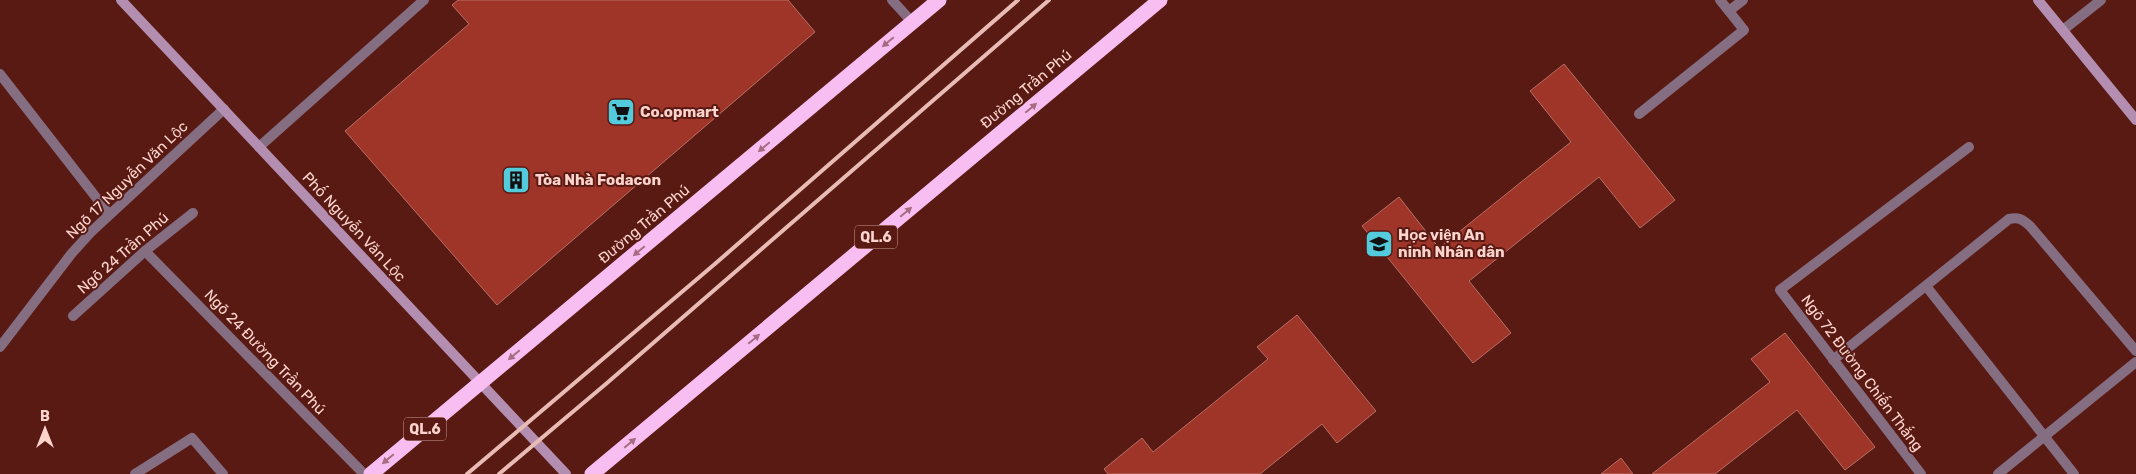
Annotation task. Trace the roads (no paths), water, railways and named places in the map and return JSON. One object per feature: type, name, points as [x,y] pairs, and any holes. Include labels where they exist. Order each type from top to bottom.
[{"type":"highway","name":"Đường Trần Phú","points":[[371,474],[939,0]]},
{"type":"highway","name":"Đường Trần Phú","points":[[598,472],[1160,0]]},
{"type":"street","name":"Phố Nguyễn Văn Lộc","points":[[121,0],[566,474]]},
{"type":"street","points":[[259,148],[424,0]]},
{"type":"street","points":[[892,0],[912,22]]},
{"type":"street","points":[[1639,114],[1744,30],[1720,0]]},
{"type":"street","points":[[1729,12],[1743,0]]},
{"type":"street","points":[[2038,0],[2136,120]]},
{"type":"street","points":[[2062,30],[2101,0]]},
{"type":"street","points":[[0,74],[109,214]]},
{"type":"street","name":"Ngõ 17 Nguyễn Văn Lộc","points":[[0,347],[72,253],[109,214],[224,109]]},
{"type":"street","name":"Ngõ 72 Đường Chiến Thắng","points":[[1920,474],[1780,290],[1969,148]]},
{"type":"street","name":"Ngõ 24 Trần Phú","points":[[72,316],[145,251],[193,213]]},
{"type":"street","points":[[1833,360],[2009,219],[2017,217],[2023,219],[2030,226],[2136,350]]},
{"type":"street","name":"Ngõ 24 Đường Trần Phú","points":[[145,251],[364,474]]},
{"type":"street","points":[[1926,286],[2074,474]]},
{"type":"street","points":[[1998,474],[2136,362]]},
{"type":"street","points":[[135,474],[192,438],[224,474]]},
{"type":"railway","points":[[467,474],[716,263],[1018,0]]},
{"type":"railway","points":[[499,474],[607,383],[1049,0]]},
{"type":"place","name":"Co.opmart","points":[[621,112]]},
{"type":"place","name":"Tòa Nhà Fodacon","points":[[516,180]]},
{"type":"place","name":"Học viện An ninh Nhân dân","points":[[1379,244]]}]
